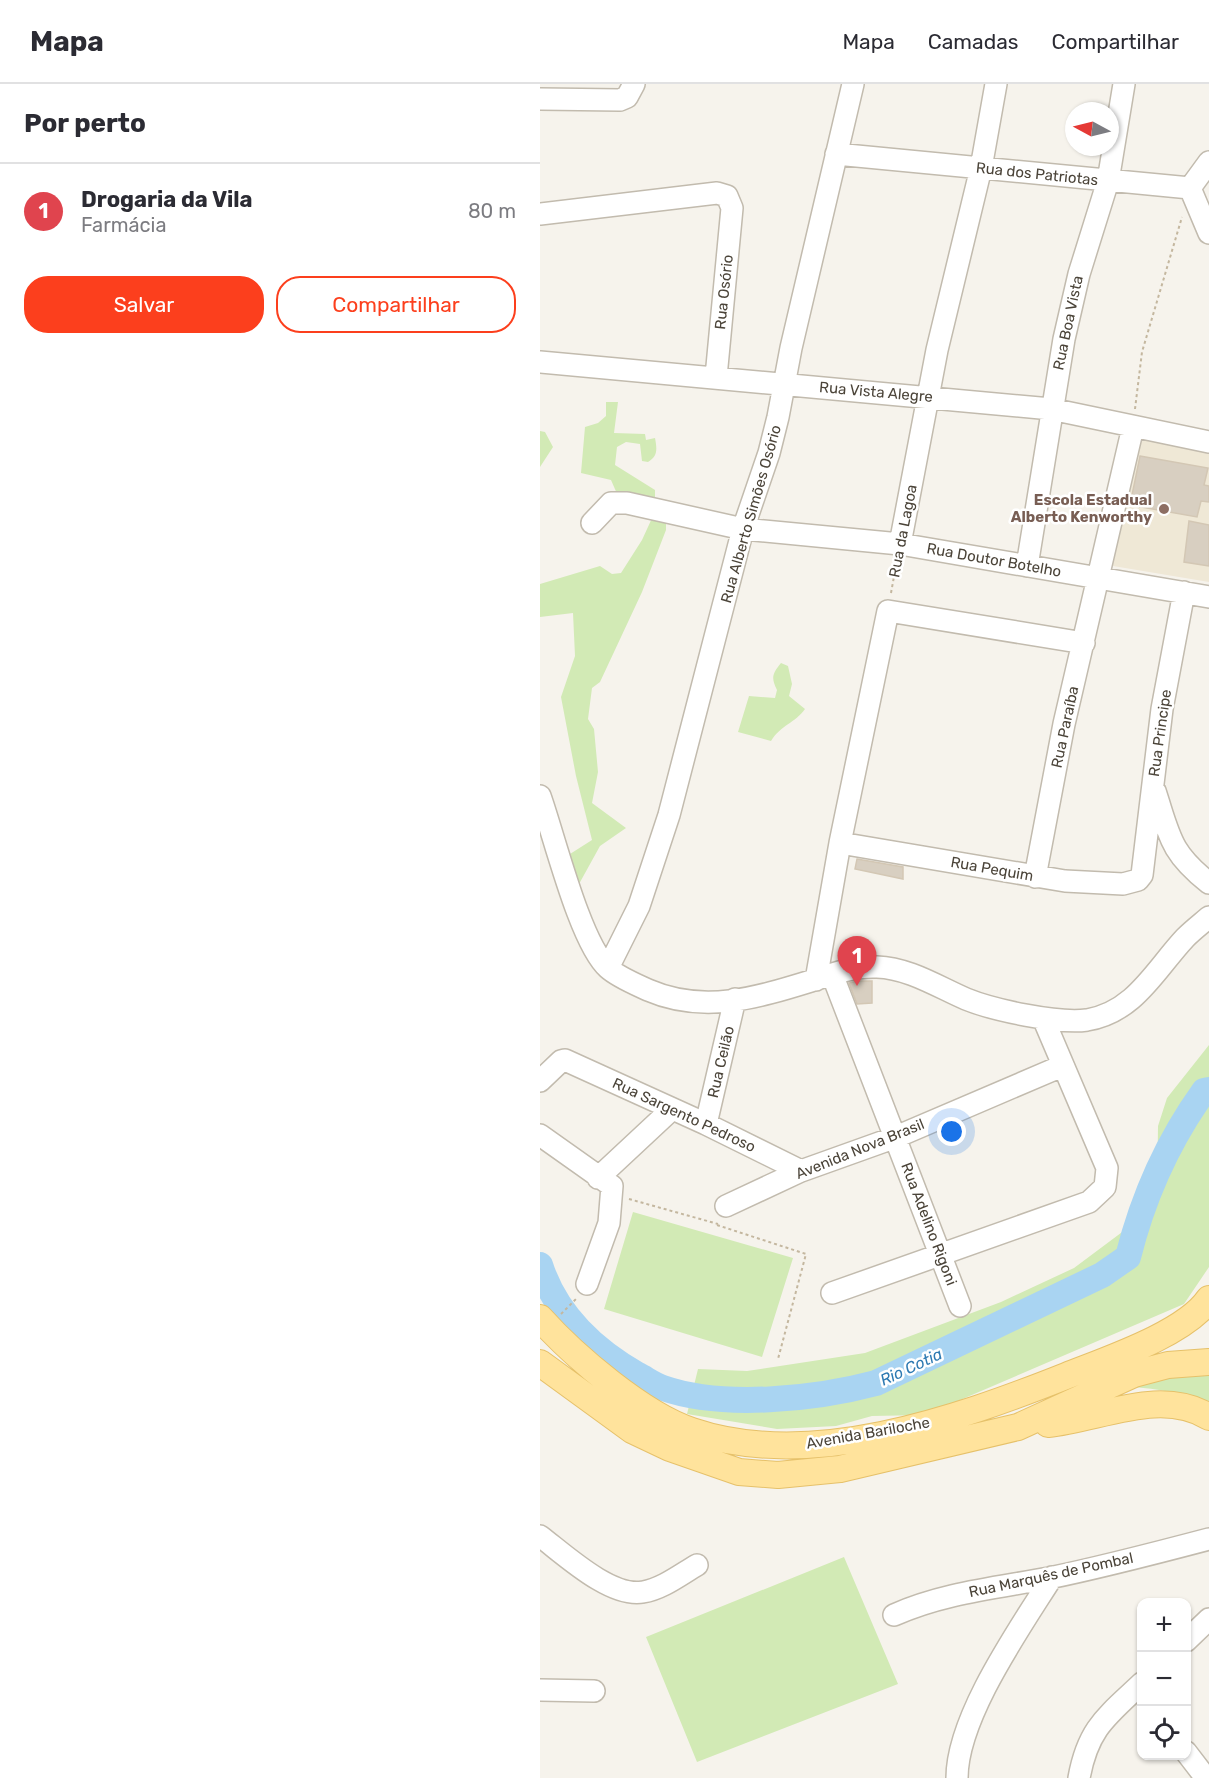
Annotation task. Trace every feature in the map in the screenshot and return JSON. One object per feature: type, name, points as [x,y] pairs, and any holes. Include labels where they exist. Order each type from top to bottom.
[{"type":"main road","name":"Avenida Bariloche","points":[[550,1316],[554,1333],[609,1381],[660,1416],[690,1431],[724,1440],[783,1446],[825,1443],[931,1423],[1120,1355],[1185,1321],[1209,1299]]},
{"type":"main road","name":"Avenida Bariloche","points":[[540,1363],[632,1430],[701,1461],[739,1472],[778,1475],[840,1469],[1018,1427],[1134,1374],[1178,1363],[1209,1362]]},
{"type":"main road","points":[[1018,1427],[1060,1423],[1119,1409],[1170,1405],[1196,1408],[1209,1417]]},
{"type":"street","name":"Rua da Lagoa","points":[[900,544],[937,350],[981,168],[996,84]]},
{"type":"street","name":"Rua Boa Vista","points":[[1027,566],[1051,409],[1079,274],[1108,181],[1124,84]]},
{"type":"street","name":"Rua Alberto Simões Osório","points":[[608,968],[639,906],[664,833],[743,529],[769,453],[836,154],[845,87]]},
{"type":"street","points":[[540,99],[614,101],[627,98],[633,88]]},
{"type":"street","name":"Rua dos Patriotas","points":[[836,154],[1190,188]]},
{"type":"street","points":[[1209,162],[1190,188],[1209,233]]},
{"type":"street","name":"Rua Osório","points":[[540,214],[717,193],[727,196],[732,208],[716,377]]},
{"type":"street","name":"Rua Vista Alegre","points":[[540,362],[930,396],[1051,409],[1209,442]]},
{"type":"street","name":"Rua Paraíba","points":[[1035,876],[1064,724],[1100,578],[1133,427]]},
{"type":"street","name":"Rua Doutor Botelho","points":[[592,523],[611,503],[618,502],[743,529],[900,544],[1209,597]]},
{"type":"street","name":"Rua Principe","points":[[1142,875],[1162,709],[1184,592]]},
{"type":"street","points":[[824,977],[840,843],[888,611],[1084,643]]},
{"type":"street","points":[[1153,785],[1176,851],[1185,864],[1209,883]]},
{"type":"street","points":[[540,796],[573,897],[592,946],[608,968],[645,989],[682,1001],[703,1004],[735,999],[824,977],[878,967],[913,975],[970,1001],[1043,1018],[1087,1020],[1114,1011],[1137,995],[1185,939],[1209,917]]},
{"type":"street","name":"Rua Pequim","points":[[840,843],[1035,876],[1123,884],[1137,880],[1142,875]]},
{"type":"street","name":"Rua Adelino Rigoni","points":[[824,977],[896,1137],[960,1306]]},
{"type":"street","name":"Rua Ceilão","points":[[706,1124],[735,999]]},
{"type":"street","points":[[832,1293],[1089,1202],[1105,1187],[1107,1168],[1043,1018]]},
{"type":"street","name":"Rua Sargento Pedroso","points":[[540,1081],[561,1061],[565,1060],[706,1124],[801,1171]]},
{"type":"street","name":"Avenida Nova Brasil","points":[[721,1215],[801,1171],[896,1137],[1062,1066]]},
{"type":"street","points":[[598,1178],[672,1109]]},
{"type":"street","points":[[540,1135],[612,1186],[609,1223],[587,1284]]},
{"type":"street","points":[[540,1536],[611,1587],[626,1593],[644,1592],[696,1566]]},
{"type":"street","name":"Rua Marquês de Pombal","points":[[894,1615],[921,1603],[948,1596],[1052,1577],[1209,1539]]},
{"type":"street","points":[[957,1778],[957,1769],[969,1725],[985,1687],[1052,1577]]},
{"type":"street","points":[[1191,1636],[1209,1619]]},
{"type":"street","points":[[540,1690],[594,1691]]},
{"type":"street","points":[[1079,1778],[1090,1740],[1107,1714],[1137,1690]]},
{"type":"street","points":[[1191,1758],[1206,1778]]},
{"type":"path","points":[[1133,427],[1142,352],[1190,188]]},
{"type":"path","name":"Rua da Lagoa","points":[[888,611],[900,544]]},
{"type":"path","points":[[611,1199],[636,1198],[721,1215],[806,1254],[778,1359]]},
{"type":"path","points":[[550,1316],[574,1302]]},
{"type":"shaded area","name":"Escola Estadual Alberto Kenworthy","points":[[1134,437],[1209,452],[1209,582],[1107,565]]},
{"type":"green space","points":[[606,402],[618,402],[614,433],[645,434],[646,440],[655,438],[656,452],[648,462],[642,461],[640,444],[626,442],[617,447],[615,465],[655,490],[655,505],[618,496],[611,480],[581,473],[585,427],[598,423],[606,416]]},
{"type":"green space","points":[[540,431],[545,432],[553,447],[540,467]]},
{"type":"green space","points":[[653,516],[666,518],[666,530],[642,592],[600,682],[592,688],[588,719],[594,729],[598,772],[592,803],[626,828],[600,846],[579,884],[570,854],[592,840],[576,776],[561,697],[575,656],[573,613],[540,617],[540,584],[600,566],[612,574],[621,573],[642,540]]},
{"type":"green space","points":[[781,663],[788,666],[792,684],[789,696],[805,709],[771,741],[738,732],[749,696],[775,698],[777,690],[773,676]]},
{"type":"green space","points":[[1209,1045],[1209,1267],[1184,1304],[925,1415],[872,1416],[836,1426],[777,1429],[687,1414],[698,1369],[747,1371],[865,1353],[1001,1302],[1074,1268],[1157,1206],[1158,1126],[1167,1098]]},
{"type":"green space","points":[[633,1212],[793,1258],[762,1357],[604,1309]]},
{"type":"green space","points":[[1209,1369],[1209,1405],[1171,1392],[1130,1387],[1171,1374]]},
{"type":"green space","points":[[844,1557],[898,1684],[697,1762],[646,1637]]},
{"type":"building","points":[[1140,456],[1208,468],[1204,485],[1209,486],[1209,502],[1201,501],[1197,517],[1130,505]]},
{"type":"building","points":[[1189,521],[1209,525],[1209,566],[1184,562]]},
{"type":"building","points":[[857,859],[903,867],[903,879],[855,869]]},
{"type":"building","points":[[872,981],[872,1003],[857,1004],[849,983]]},
{"type":"waterway","name":"Rio Cotia","points":[[540,1265],[556,1300],[578,1329],[606,1354],[663,1388],[687,1394],[741,1400],[798,1397],[876,1383],[1102,1275],[1128,1257],[1141,1213],[1158,1170],[1191,1110],[1204,1091],[1209,1090]]},
{"type":"place","name":"Escola Estadual Alberto Kenworthy","points":[[1164,509]]},
{"type":"place","name":"Drogaria da Vila","points":[[857,986]]}]
